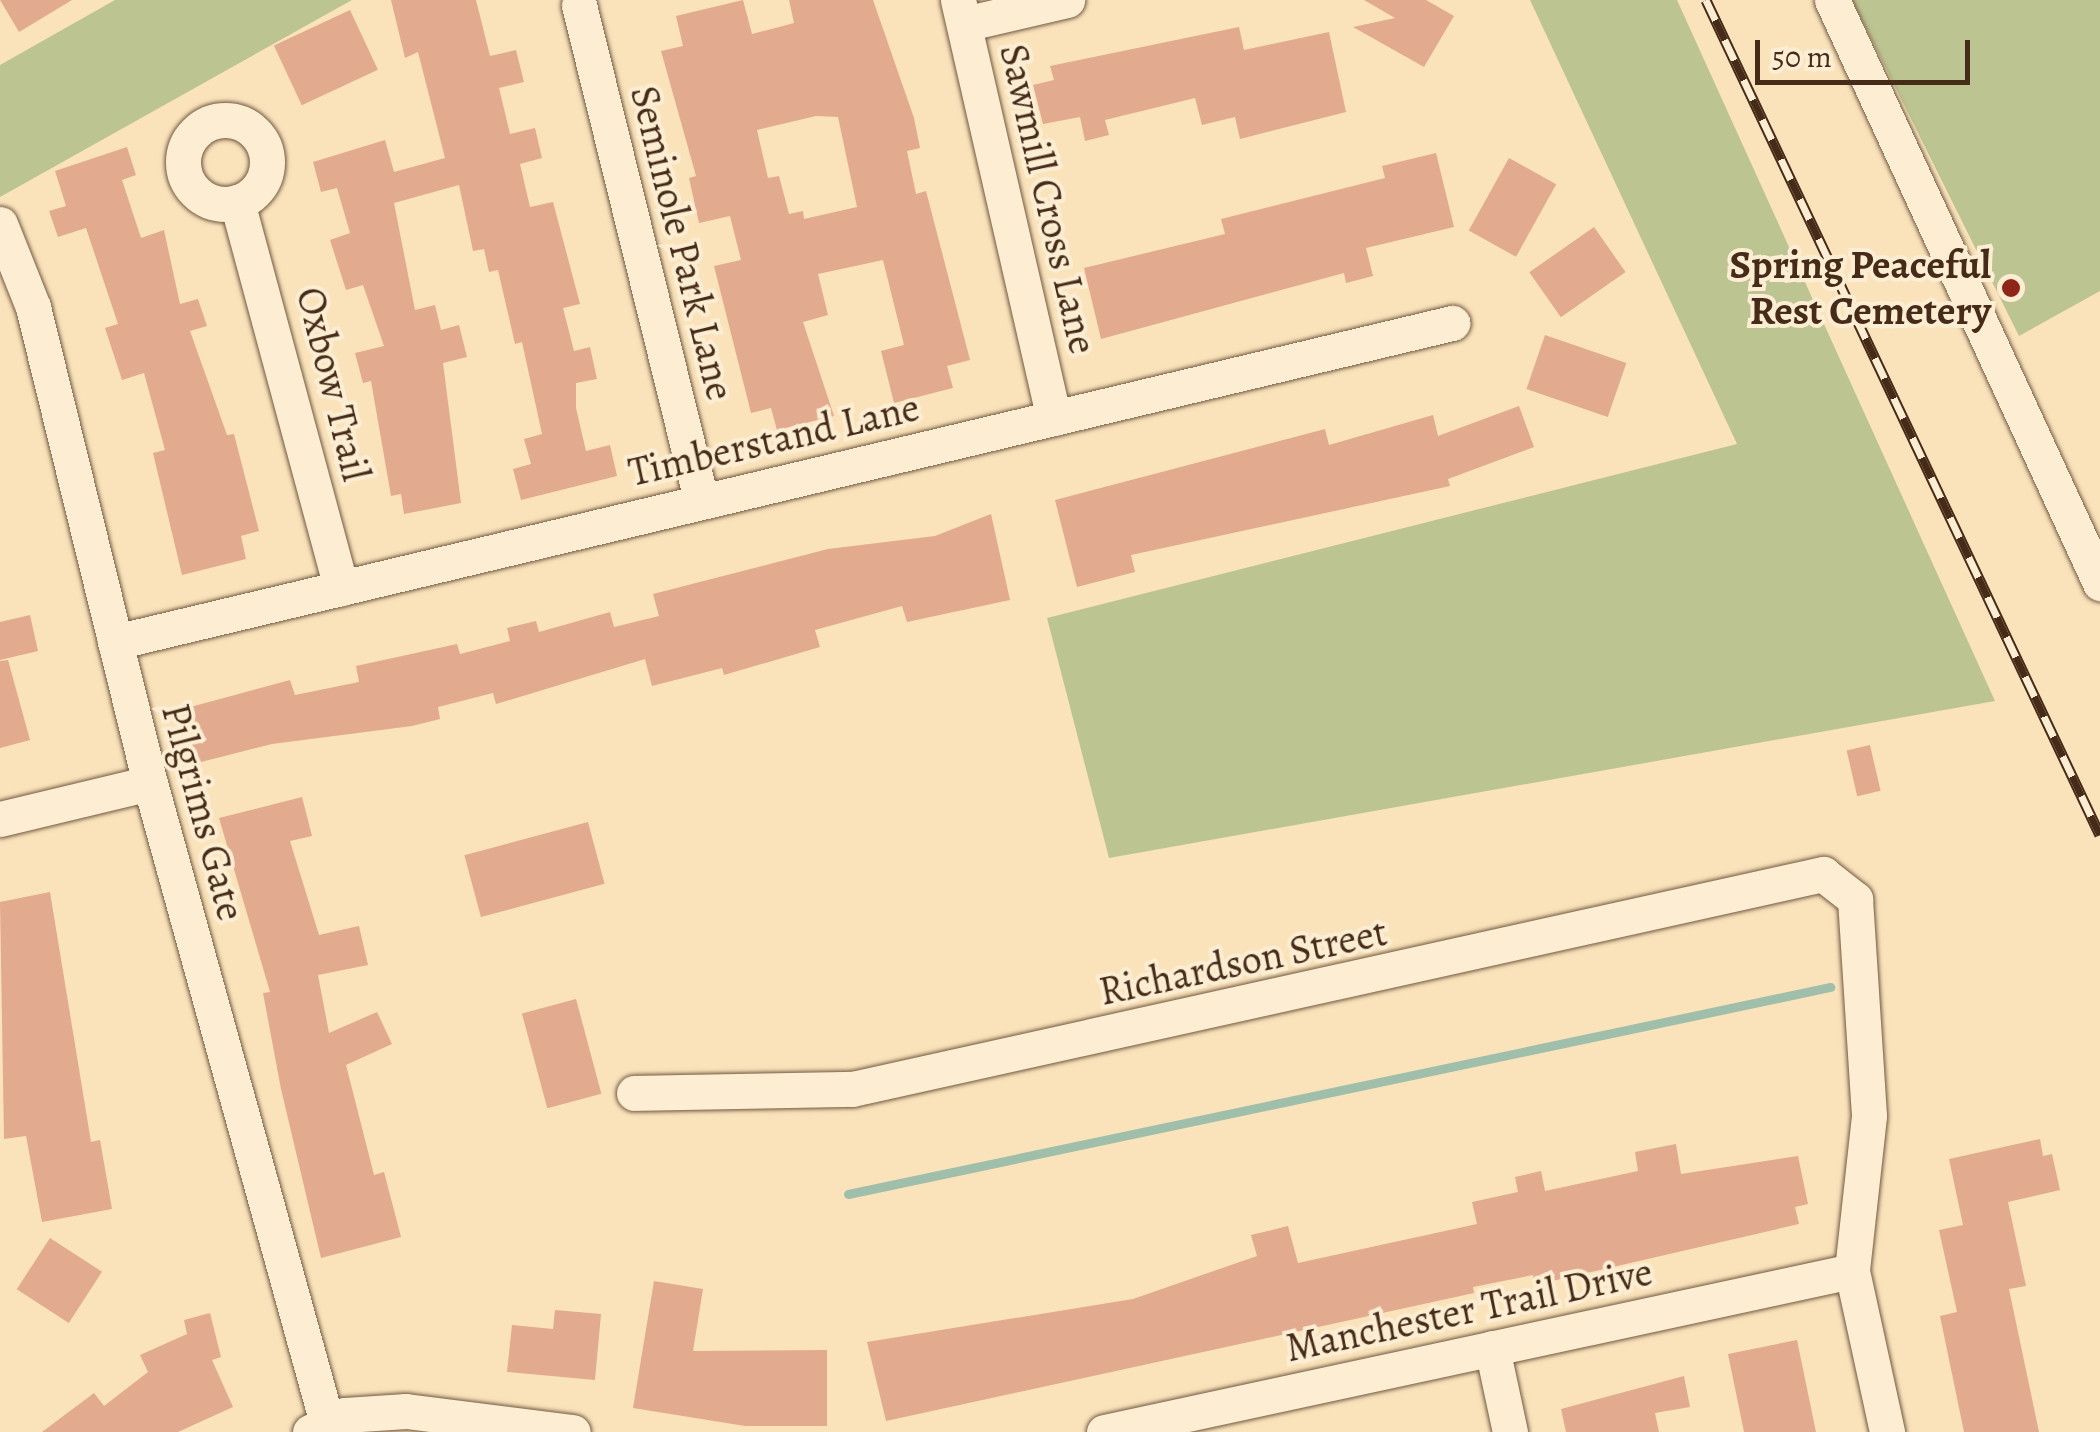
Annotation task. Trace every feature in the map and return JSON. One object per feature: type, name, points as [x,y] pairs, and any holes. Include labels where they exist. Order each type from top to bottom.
[{"type":"street","points":[[961,12],[1068,0]]},
{"type":"street","points":[[1832,0],[2100,582]]},
{"type":"street","name":"Seminole Park Lane","points":[[574,2],[700,500]]},
{"type":"street","name":"Sawmill Cross Lane","points":[[961,12],[1054,418]]},
{"type":"street","name":"Oxbow Trail","points":[[237,202],[342,588]]},
{"type":"street","name":"Pilgrims Gate","points":[[0,224],[33,307],[150,784],[318,1428]]},
{"type":"street","name":"Timberstand Lane","points":[[115,642],[1452,323]]},
{"type":"street","points":[[0,819],[150,784]]},
{"type":"street","name":"Richardson Street","points":[[634,1093],[852,1088],[1823,874],[1855,899],[1869,1116],[1852,1270]]},
{"type":"street","points":[[1852,1270],[1886,1432]]},
{"type":"street","name":"Manchester Trail Drive","points":[[1106,1432],[1852,1270]]},
{"type":"street","points":[[1492,1348],[1510,1432]]},
{"type":"street","points":[[318,1428],[406,1411],[572,1432]]},
{"type":"green space","points":[[115,0],[352,0],[0,197],[0,65]]},
{"type":"green space","points":[[1530,0],[1677,0],[1995,701],[1109,858],[1047,618],[1737,444]]},
{"type":"green space","points":[[1852,0],[2100,0],[2100,291],[2019,336]]},
{"type":"building","points":[[0,0],[72,0],[19,32]]},
{"type":"building","points":[[391,0],[476,0],[490,56],[516,50],[524,82],[499,88],[510,134],[535,128],[542,158],[520,164],[530,207],[553,202],[580,304],[563,308],[574,351],[590,347],[597,379],[576,383],[576,408],[586,451],[610,445],[617,476],[521,500],[513,469],[531,464],[524,439],[542,434],[522,342],[515,344],[498,270],[489,272],[484,249],[473,251],[459,185],[394,203],[415,310],[435,305],[441,330],[459,325],[467,357],[443,363],[461,503],[404,514],[401,494],[391,496],[371,381],[363,383],[355,353],[384,346],[363,285],[346,290],[330,240],[350,233],[337,188],[321,192],[313,162],[385,140],[394,172],[445,158],[418,52],[405,58]]},
{"type":"building","points":[[743,0],[752,34],[794,23],[789,0],[873,0],[914,118],[920,148],[907,151],[916,194],[926,191],[970,360],[947,366],[953,388],[894,403],[881,351],[904,345],[883,260],[818,274],[828,315],[803,322],[834,416],[777,430],[771,408],[751,413],[714,266],[741,260],[730,216],[699,223],[689,178],[696,176],[661,51],[683,46],[676,16]],"holes":[[[816,116],[838,117],[857,207],[804,219],[803,211],[789,214],[779,176],[768,178],[757,130]]]},
{"type":"building","points":[[1364,0],[1426,0],[1454,16],[1424,67],[1353,27],[1395,18]]},
{"type":"building","points":[[350,10],[378,70],[302,105],[274,45]]},
{"type":"building","points":[[1239,27],[1244,50],[1329,32],[1346,112],[1240,139],[1235,117],[1202,125],[1195,98],[1105,120],[1109,135],[1085,141],[1080,117],[1043,124],[1033,85],[1054,80],[1050,66]]},
{"type":"building","points":[[127,147],[136,175],[122,180],[141,238],[164,230],[180,304],[198,299],[207,326],[190,331],[227,435],[234,434],[259,531],[241,536],[246,559],[182,575],[153,453],[165,450],[144,373],[122,380],[105,328],[118,324],[86,228],[58,237],[49,211],[66,206],[55,171]]},
{"type":"building","points":[[1436,153],[1454,227],[1366,248],[1373,276],[1346,283],[1344,273],[1101,339],[1084,268],[1225,234],[1221,219],[1385,178],[1382,166]]},
{"type":"building","points":[[1509,158],[1556,184],[1516,257],[1469,231]]},
{"type":"building","points":[[1594,227],[1626,272],[1561,317],[1529,272]]},
{"type":"building","points":[[1545,335],[1626,363],[1608,417],[1526,389]]},
{"type":"building","points":[[1519,406],[1534,447],[1448,479],[1450,486],[1131,555],[1135,572],[1077,587],[1055,500],[1325,429],[1329,445],[1433,415],[1438,436]]},
{"type":"building","points":[[991,514],[1010,600],[907,622],[902,606],[815,630],[820,647],[724,675],[722,668],[652,686],[645,659],[496,704],[493,693],[438,707],[440,719],[412,726],[272,744],[197,763],[183,709],[290,680],[295,695],[359,682],[356,666],[457,644],[460,654],[510,641],[507,628],[536,621],[539,632],[610,612],[614,627],[659,616],[653,594],[828,549],[935,536]]},
{"type":"building","points":[[30,615],[38,651],[0,660],[0,622]]},
{"type":"building","points":[[8,660],[30,740],[0,748],[0,661]]},
{"type":"building","points":[[1870,745],[1881,791],[1857,796],[1847,750]]},
{"type":"building","points":[[302,797],[312,836],[290,841],[319,935],[359,926],[368,965],[318,975],[329,1033],[377,1012],[392,1044],[346,1065],[374,1175],[384,1172],[401,1237],[321,1258],[281,1089],[263,993],[270,992],[219,818]]},
{"type":"building","points":[[588,822],[605,884],[481,917],[464,855]]},
{"type":"building","points":[[50,892],[91,1142],[100,1140],[112,1209],[42,1222],[26,1136],[4,1139],[0,902]]},
{"type":"building","points":[[576,999],[601,1094],[547,1108],[522,1013]]},
{"type":"building","points":[[2040,1139],[2043,1156],[2052,1154],[2060,1190],[2008,1202],[2026,1286],[2009,1289],[2039,1432],[1964,1432],[1940,1316],[1957,1312],[1939,1230],[1963,1225],[1949,1159]]},
{"type":"building","points":[[1676,1144],[1681,1174],[1798,1156],[1808,1204],[1795,1207],[1799,1224],[1535,1285],[1533,1275],[1473,1287],[1474,1293],[886,1421],[867,1342],[1133,1299],[1257,1256],[1251,1235],[1288,1226],[1298,1263],[1477,1224],[1472,1202],[1518,1192],[1515,1177],[1541,1171],[1545,1191],[1638,1171],[1635,1152]]},
{"type":"building","points":[[50,1238],[102,1272],[69,1323],[17,1289]]},
{"type":"building","points":[[654,1281],[703,1289],[693,1351],[827,1350],[827,1426],[745,1426],[633,1408]]},
{"type":"building","points":[[555,1310],[601,1314],[595,1380],[507,1372],[512,1325],[553,1329]]},
{"type":"building","points":[[210,1313],[221,1357],[212,1360],[233,1407],[178,1432],[42,1432],[94,1393],[104,1406],[148,1372],[140,1355],[187,1334],[184,1320]]},
{"type":"building","points":[[1797,1340],[1816,1432],[1744,1432],[1728,1354]]},
{"type":"building","points":[[1684,1376],[1690,1407],[1655,1413],[1659,1432],[1566,1432],[1561,1409]]},
{"type":"waterway","points":[[848,1194],[1830,987]]},
{"type":"railway","points":[[1706,0],[2100,835]]},
{"type":"place","name":"Spring Peaceful Rest Cemetery","points":[[2011,288]]}]
